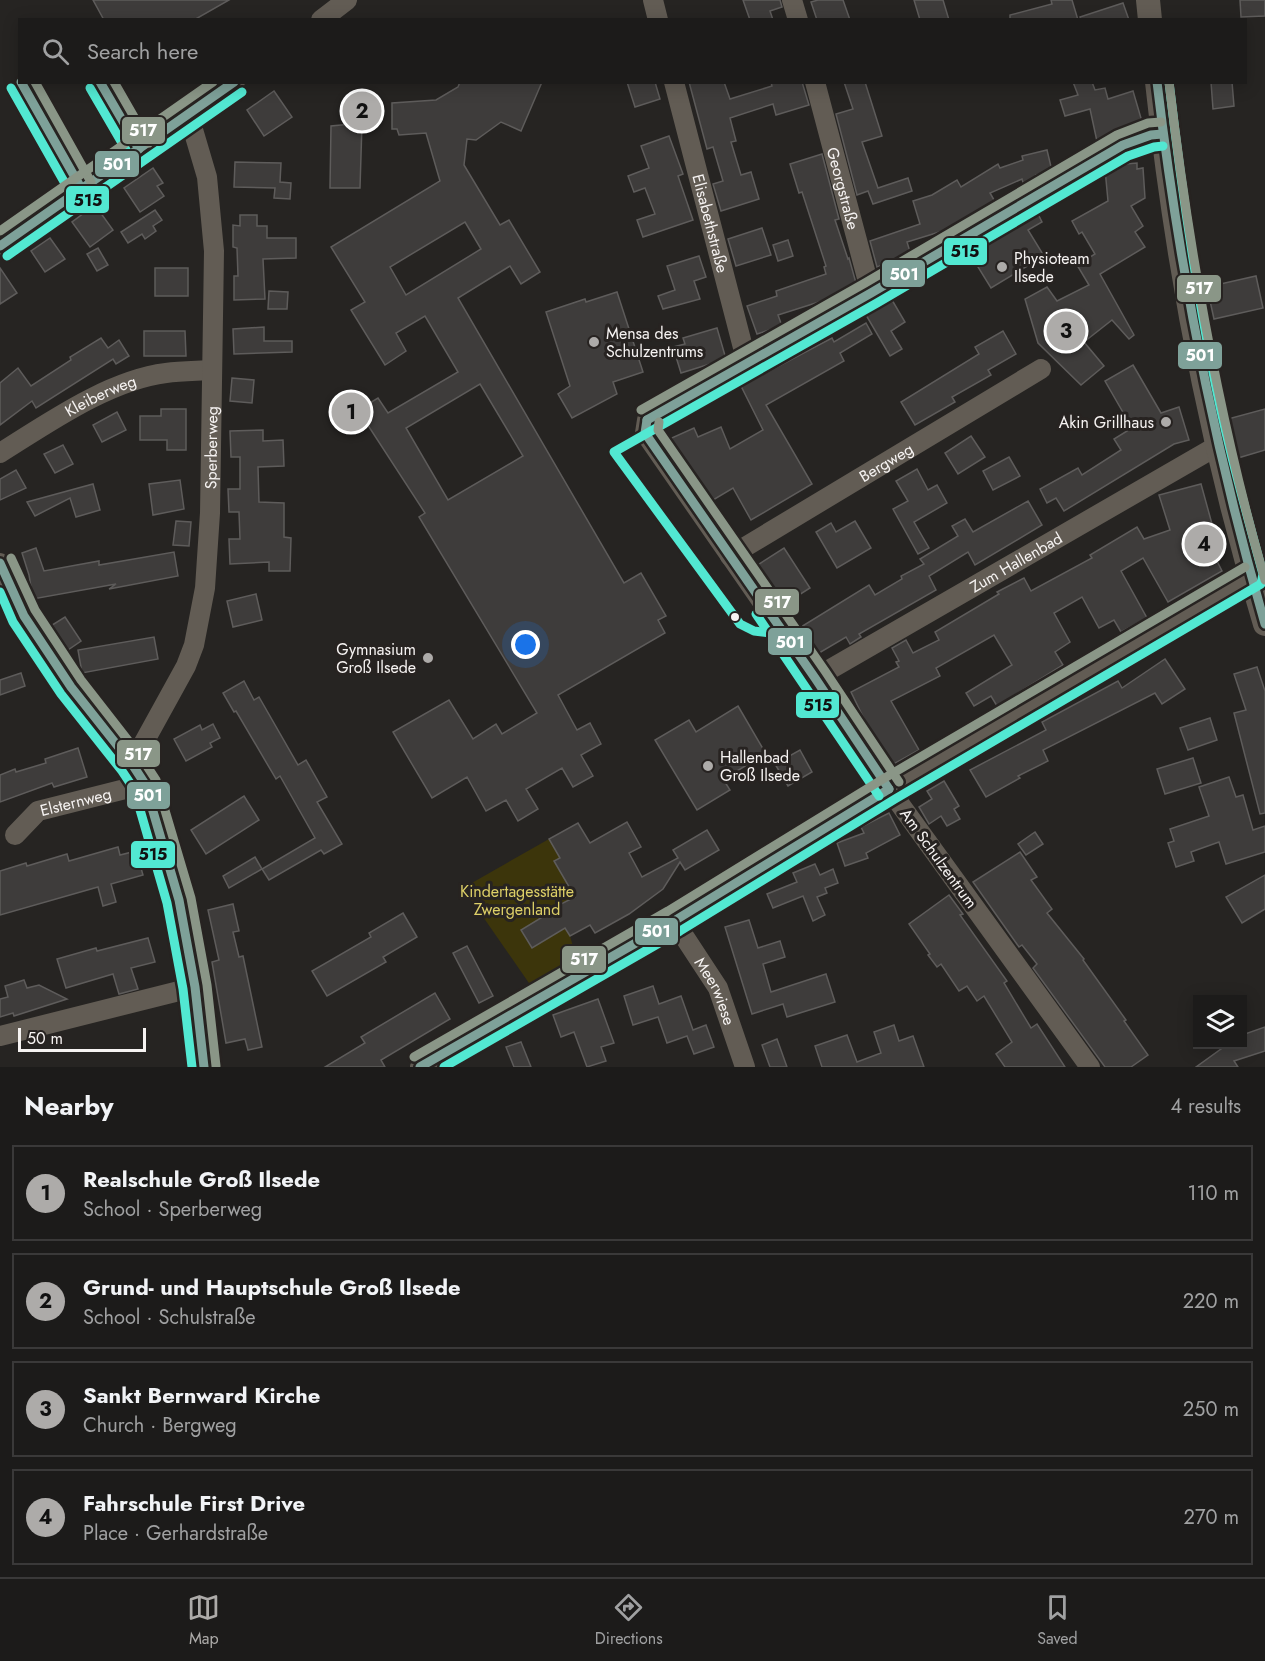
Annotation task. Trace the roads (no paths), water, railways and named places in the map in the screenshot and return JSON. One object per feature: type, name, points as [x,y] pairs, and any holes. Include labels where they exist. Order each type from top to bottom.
[{"type":"main road","points":[[1148,0],[1150,18]]},
{"type":"main road","points":[[1157,84],[1162,134],[1199,365],[1217,446],[1258,572],[1265,624]]},
{"type":"street","points":[[324,18],[347,0]]},
{"type":"street","points":[[653,0],[658,18]]},
{"type":"street","points":[[792,0],[797,18]]},
{"type":"street","points":[[0,246],[232,84]]},
{"type":"street","name":"Elisabethstraße","points":[[675,84],[747,363]]},
{"type":"street","name":"Georgstraße","points":[[816,84],[871,293]]},
{"type":"street","name":"Sperberweg","points":[[132,764],[186,666],[194,645],[205,588],[210,513],[214,251],[207,177],[189,116]]},
{"type":"street","name":"Am Schulzentrum","points":[[1090,1067],[889,789],[815,678],[645,434],[647,420],[871,293],[1123,145],[1151,135],[1162,134]]},
{"type":"street","name":"Bergweg","points":[[730,556],[1041,369]]},
{"type":"street","name":"Kleiberweg","points":[[0,453],[57,417],[129,383],[165,373],[212,370]]},
{"type":"street","name":"Zum Hallenbad","points":[[815,678],[1217,446]]},
{"type":"street","points":[[0,563],[30,625],[71,687],[145,784],[174,878],[195,987],[204,1067]]},
{"type":"street","points":[[420,1067],[674,921],[889,789],[1258,572]]},
{"type":"street","name":"Elsternweg","points":[[15,835],[38,811],[145,784]]},
{"type":"street","name":"Meerwiese","points":[[674,921],[718,988],[745,1067]]},
{"type":"street","points":[[0,1036],[195,987]]},
{"type":"place","name":"Grund- und Hauptschule Groß Ilsede","points":[[362,111]]},
{"type":"place","name":"Physioteam Ilsede","points":[[1002,267]]},
{"type":"place","name":"Sankt Bernward Kirche","points":[[1066,331]]},
{"type":"place","name":"Mensa des Schulzentrums","points":[[594,342]]},
{"type":"place","name":"Realschule Groß Ilsede","points":[[351,412]]},
{"type":"place","name":"Akin Grillhaus","points":[[1166,422]]},
{"type":"place","name":"Fahrschule First Drive","points":[[1204,544]]},
{"type":"place","name":"Gymnasium Groß Ilsede","points":[[428,658]]},
{"type":"place","name":"Hallenbad Groß Ilsede","points":[[708,766]]},
{"type":"park label","name":"Kindertagesstätte Zwergenland","points":[[517,900]]}]
